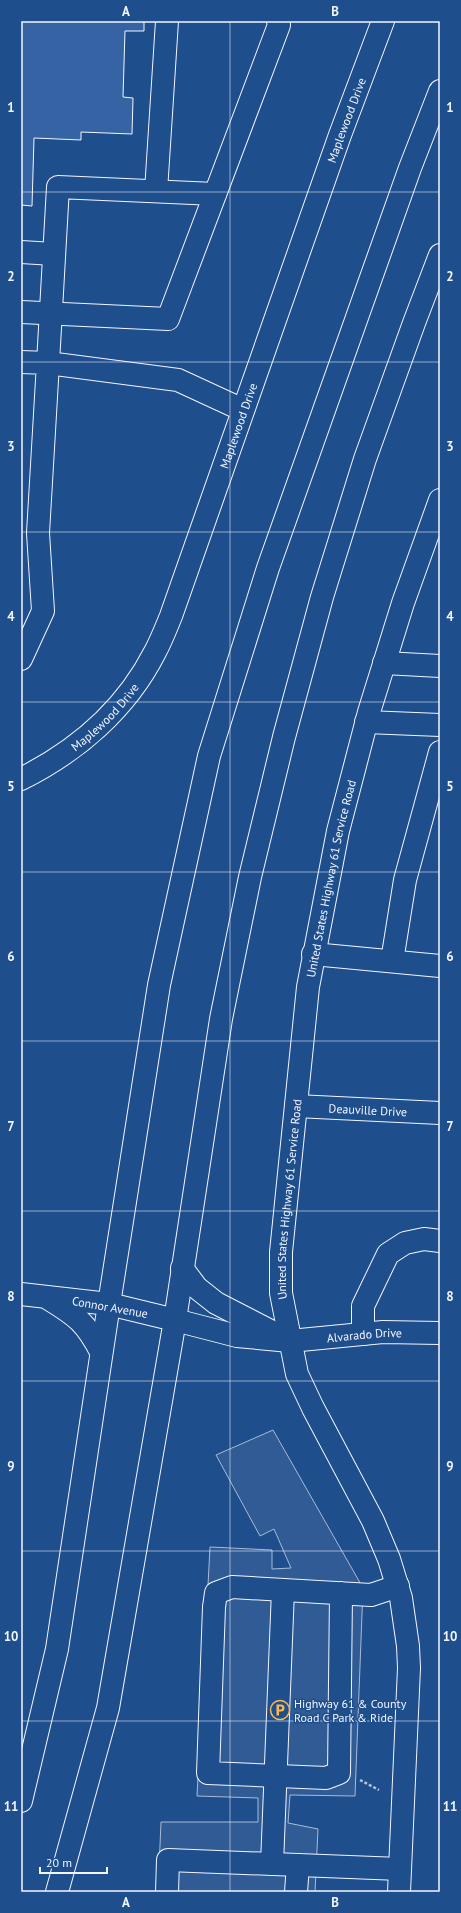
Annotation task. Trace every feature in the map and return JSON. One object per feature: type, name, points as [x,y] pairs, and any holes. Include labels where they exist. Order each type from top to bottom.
[{"type":"main road","points":[[156,191],[167,21]]},
{"type":"main road","points":[[21,312],[168,319],[279,25],[278,21]]},
{"type":"main road","name":"Maplewood Drive","points":[[21,779],[60,757],[82,741],[106,719],[133,688],[154,653],[171,616],[340,135],[383,21]]},
{"type":"main road","points":[[21,1801],[57,1649],[108,1304],[159,985],[209,756],[270,560],[407,175],[440,91]]},
{"type":"main road","points":[[21,659],[44,611],[38,533],[58,187],[215,194]]},
{"type":"main road","points":[[21,252],[54,254]]},
{"type":"main road","points":[[57,1892],[108,1708],[175,1320],[222,1019],[250,877],[284,736],[322,597],[366,459],[414,323],[440,255]]},
{"type":"main road","points":[[21,362],[48,363],[178,380],[243,410]]},
{"type":"main road","name":"United States Highway 61 Service Road","points":[[399,1892],[409,1668],[408,1646],[401,1598],[390,1559],[373,1521],[313,1408],[297,1374],[281,1293],[281,1252],[308,987],[313,954],[338,831],[366,722],[384,663],[403,604],[440,500]]},
{"type":"main road","points":[[384,663],[440,666]]},
{"type":"main road","points":[[366,722],[440,725]]},
{"type":"main road","points":[[392,961],[405,880],[440,752]]},
{"type":"main road","points":[[313,954],[440,966]]},
{"type":"main road","name":"Deauville Drive","points":[[296,1106],[440,1114]]},
{"type":"main road","points":[[363,1334],[363,1306],[388,1254],[406,1243],[424,1239],[440,1241]]},
{"type":"main road","points":[[182,1268],[197,1288],[216,1303],[290,1341]]},
{"type":"main road","name":"Connor Avenue","points":[[21,1294],[108,1304],[237,1336],[290,1341]]},
{"type":"main road","name":"Connor Avenue","points":[[44,1296],[73,1314],[90,1332],[101,1352]]},
{"type":"main road","name":"Alvarado Drive","points":[[290,1341],[383,1332],[440,1333]]},
{"type":"main road","points":[[341,1593],[339,1773],[326,1778],[208,1774],[214,1607],[216,1593],[232,1587],[341,1593],[372,1595],[398,1586]]},
{"type":"main road","points":[[272,1864],[274,1776],[283,1590]]},
{"type":"main road","points":[[167,1892],[168,1860],[400,1869]]},
{"type":"main road","points":[[296,1892],[298,1865]]},
{"type":"shaded area","name":"Highway 61 & County Road C Park & Ride","points":[[273,1430],[363,1588],[355,1796],[290,1795],[288,1823],[318,1829],[315,1892],[158,1892],[161,1822],[258,1822],[258,1798],[197,1796],[210,1547],[272,1550],[272,1569],[291,1568],[274,1529],[260,1536],[216,1455]]},
{"type":"building","points":[[21,21],[144,21],[144,31],[125,31],[123,97],[133,98],[132,134],[81,132],[81,140],[34,138],[32,206],[21,205]]},
{"type":"place","name":"Highway 61 & County Road C Park & Ride","points":[[280,1710]]}]
